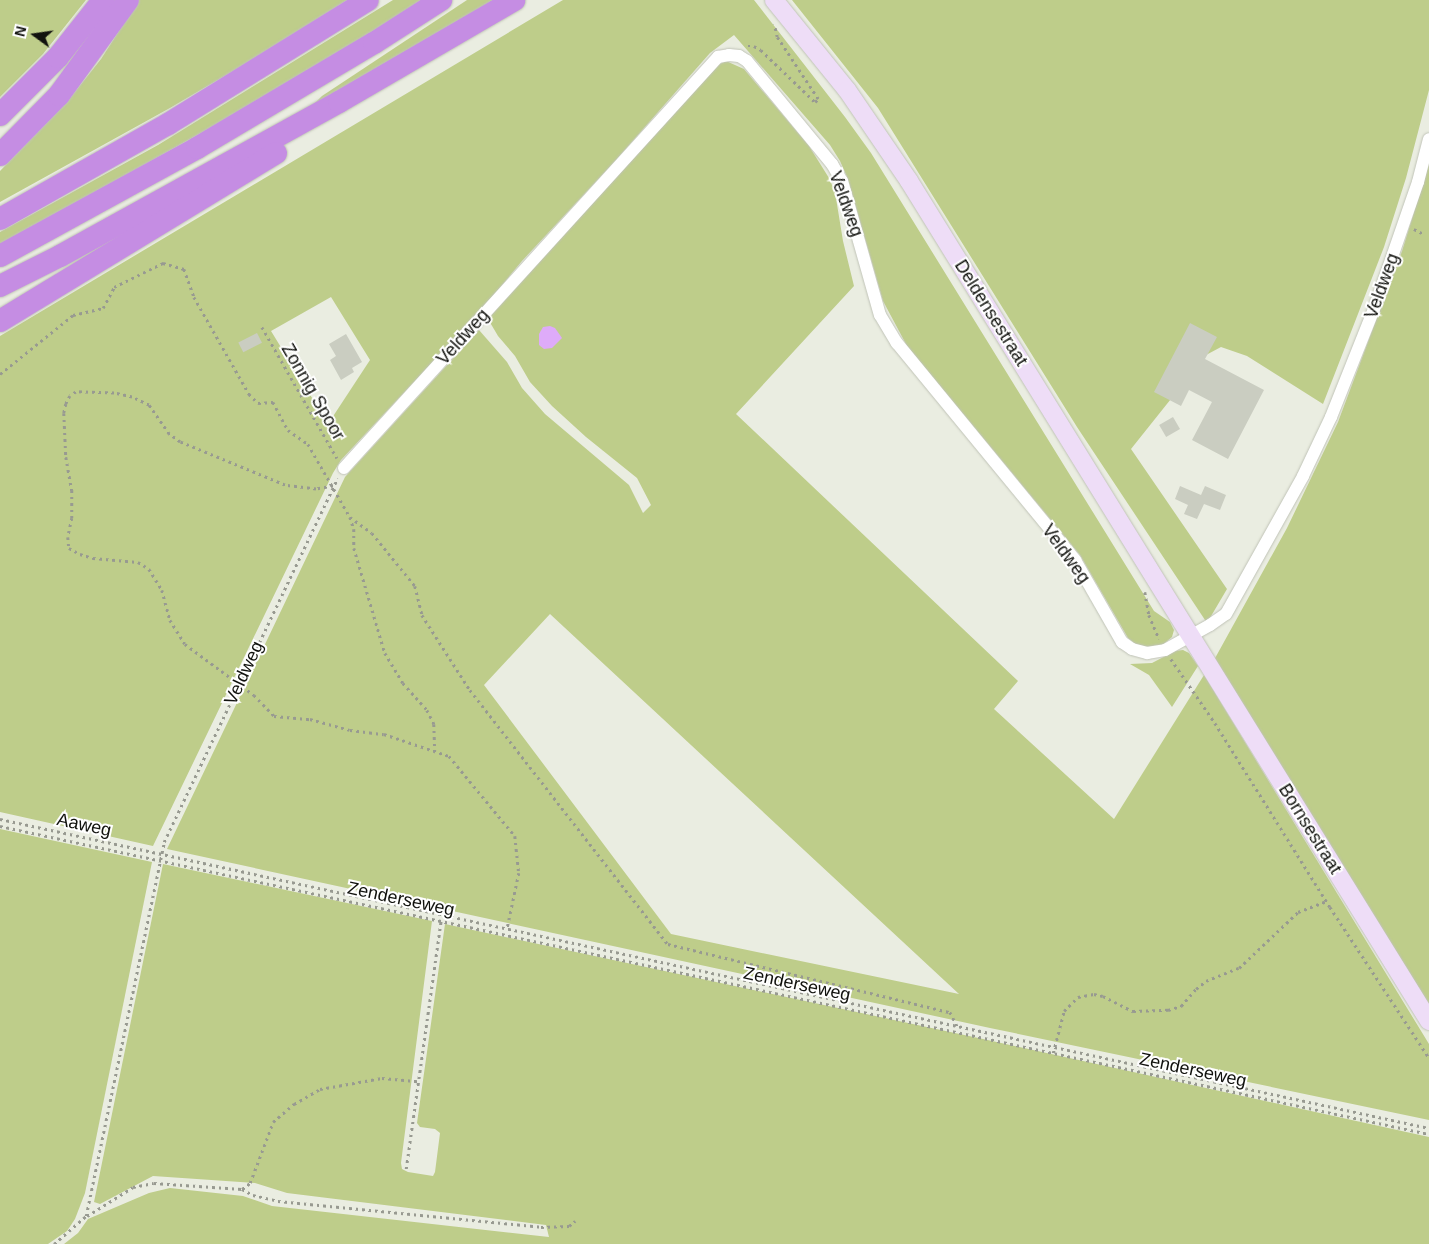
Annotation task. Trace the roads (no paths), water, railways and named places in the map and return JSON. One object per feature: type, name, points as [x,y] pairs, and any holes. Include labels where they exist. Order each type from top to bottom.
[{"type":"highway","points":[[0,115],[58,56],[104,0]]},
{"type":"highway","points":[[0,155],[59,95],[128,0]]},
{"type":"highway","points":[[0,219],[168,124],[368,0]]},
{"type":"highway","points":[[0,256],[197,148],[374,43],[441,0]]},
{"type":"highway","points":[[0,286],[60,256],[339,102],[514,0]]},
{"type":"highway","points":[[0,321],[307,134],[339,102]]},
{"type":"street","name":"Deldensestraat","points":[[774,0],[847,90],[899,166],[1192,636]]},
{"type":"street","name":"Veldweg","points":[[344,468],[718,57],[739,56],[747,61],[832,164],[842,181],[880,315],[897,343],[1074,560],[1122,642],[1132,649],[1147,653],[1165,650],[1192,636],[1226,614],[1294,493],[1331,417],[1374,309],[1418,182],[1429,139]]},
{"type":"street","name":"Bornsestraat","points":[[1192,636],[1429,1021]]}]
